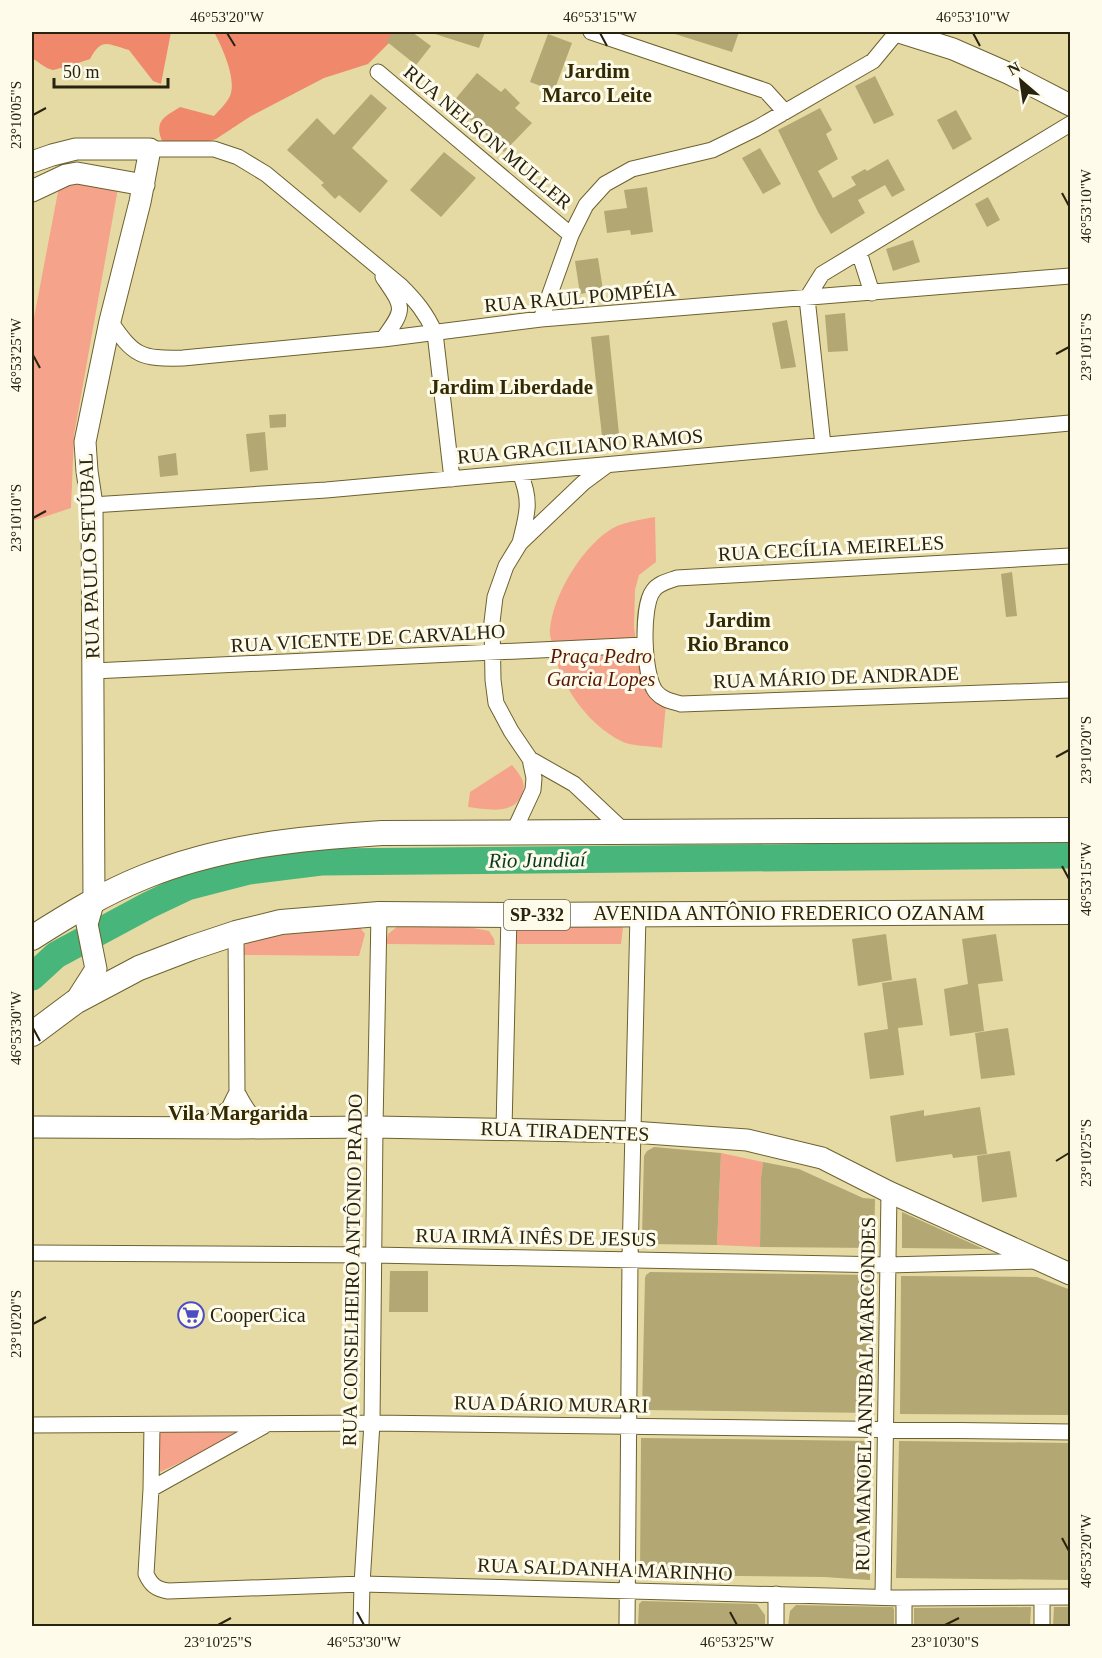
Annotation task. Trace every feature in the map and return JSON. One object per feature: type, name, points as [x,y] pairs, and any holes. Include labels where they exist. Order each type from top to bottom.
[{"type":"main road","points":[[32,938],[94,900],[144,877],[197,859],[252,846],[319,837],[382,833],[1071,830]]},
{"type":"main road","name":"AVENIDA ANTÔNIO FREDERICO OZANAM","points":[[32,1034],[75,1002],[139,968],[237,933],[281,922],[379,914],[1071,912]]},
{"type":"main road","points":[[60,920],[87,924]]},
{"type":"street","points":[[591,32],[766,91],[785,112]]},
{"type":"street","points":[[541,319],[571,235],[585,205],[605,184],[632,170],[712,150],[785,112],[873,61],[898,32],[963,53],[1071,105]]},
{"type":"street","name":"RUA NELSON MULLER","points":[[378,72],[571,235]]},
{"type":"street","points":[[823,445],[807,298],[822,274],[1071,124]]},
{"type":"street","name":"RUA PAULO SETÚBAL","points":[[75,1002],[96,969],[87,924],[94,900],[92,505],[85,442],[110,321],[144,185],[150,148]]},
{"type":"street","points":[[32,162],[76,149],[214,149],[238,158],[266,174],[401,286],[427,316],[435,333],[452,479]]},
{"type":"street","points":[[35,189],[52,171],[51,155]]},
{"type":"street","points":[[35,189],[66,175],[77,173],[144,185]]},
{"type":"street","points":[[859,252],[872,293]]},
{"type":"street","points":[[373,262],[399,302],[400,311],[397,320],[383,339]]},
{"type":"street","name":"RUA RAUL POMPÉIA","points":[[110,321],[125,343],[138,353],[156,359],[183,358],[383,339],[541,319],[1071,276]]},
{"type":"street","name":"RUA GRACILIANO RAMOS","points":[[92,505],[326,490],[1071,423]]},
{"type":"street","points":[[513,833],[533,790],[534,778],[530,759],[496,703],[492,654],[495,597],[506,566],[520,543],[583,483],[608,465]]},
{"type":"street","points":[[520,473],[526,487],[528,510],[520,543]]},
{"type":"street","name":"RUA CECÍLIA MEIRELES","points":[[644,645],[648,598],[663,582],[677,578],[1071,556]]},
{"type":"street","name":"RUA VICENTE DE CARVALHO","points":[[93,671],[492,654],[644,645]]},
{"type":"street","name":"RUA MÁRIO DE ANDRADE","points":[[644,645],[649,677],[655,691],[664,700],[681,704],[1071,690]]},
{"type":"street","points":[[530,759],[574,784],[626,832]]},
{"type":"street","name":"RUA CONSELHEIRO ANTÔNIO PRADO","points":[[361,1626],[372,1423],[379,914]]},
{"type":"street","points":[[627,1626],[630,1259],[638,914]]},
{"type":"street","points":[[504,1129],[509,915]]},
{"type":"street","points":[[237,933],[237,1092],[246,1110],[254,1117],[275,1127]]},
{"type":"street","points":[[203,1128],[229,1108],[237,1092]]},
{"type":"street","name":"RUA TIRADENTES","points":[[32,1128],[504,1129],[632,1132],[747,1140],[822,1158],[889,1192],[1071,1274]]},
{"type":"street","name":"RUA MANOEL ANNIBAL MARCONDES","points":[[884,1596],[889,1192]]},
{"type":"street","name":"RUA IRMÃ INÊS DE JESUS","points":[[32,1253],[373,1255],[888,1265],[1040,1261]]},
{"type":"street","name":"RUA DÁRIO MURARI","points":[[32,1425],[372,1423],[1071,1432]]},
{"type":"street","points":[[151,1489],[266,1424]]},
{"type":"street","points":[[151,1489],[152,1425]]},
{"type":"street","name":"RUA SALDANHA MARINHO","points":[[151,1489],[146,1574],[151,1584],[158,1589],[168,1591],[362,1584],[904,1598],[1071,1598]]},
{"type":"street","points":[[776,1594],[776,1626]]},
{"type":"street","points":[[904,1598],[904,1626]]},
{"type":"street","points":[[1041,1626],[1042,1598]]},
{"type":"green space","points":[[61,176],[120,177],[74,435],[71,508],[32,521],[32,328]]},
{"type":"green space","name":"Praça Pedro Garcia Lopes","points":[[655,517],[656,562],[639,575],[635,590],[634,627],[640,670],[666,703],[662,748],[625,743],[608,733],[586,713],[568,689],[556,661],[550,631],[552,616],[562,589],[578,562],[597,540],[618,526]]},
{"type":"green space","points":[[512,765],[523,782],[522,794],[513,806],[499,810],[468,807],[470,792]]},
{"type":"green space","points":[[615,923],[623,927],[621,944],[517,944],[517,931],[523,925]]},
{"type":"green space","points":[[359,926],[365,934],[359,956],[242,955],[251,937]]},
{"type":"green space","points":[[397,927],[468,927],[489,931],[495,945],[386,944],[388,934]]},
{"type":"green space","points":[[721,1153],[763,1162],[760,1247],[717,1245]]},
{"type":"green space","points":[[160,1430],[236,1433],[160,1472]]},
{"type":"shaded area","points":[[32,32],[171,32],[161,84],[153,81],[129,50],[110,44],[98,47],[90,59],[55,70],[45,67],[32,58]]},
{"type":"shaded area","points":[[214,32],[400,32],[368,64],[324,78],[251,116],[216,139],[195,145],[172,146],[162,141],[160,134],[160,124],[165,117],[180,107],[214,116],[230,96],[232,81],[230,72]]},
{"type":"building","points":[[394,32],[412,32],[431,46],[416,65],[386,41]]},
{"type":"building","points":[[435,32],[485,32],[479,48],[435,34]]},
{"type":"building","points":[[675,32],[739,32],[732,52],[675,34]]},
{"type":"building","points":[[548,34],[572,43],[554,91],[530,82]]},
{"type":"building","points":[[477,73],[501,92],[505,88],[520,103],[515,108],[532,123],[504,152],[470,119],[466,123],[448,108]]},
{"type":"building","points":[[875,76],[894,115],[874,124],[855,86]]},
{"type":"building","points":[[371,94],[387,108],[352,148],[388,181],[360,213],[339,195],[335,199],[321,185],[324,183],[287,150],[317,118],[334,135]]},
{"type":"building","points":[[820,108],[832,130],[826,134],[838,159],[818,171],[833,198],[856,185],[851,177],[888,159],[905,190],[892,197],[885,185],[858,200],[865,213],[831,234],[778,130]]},
{"type":"building","points":[[956,110],[972,139],[953,150],[937,120]]},
{"type":"building","points":[[760,148],[781,184],[763,194],[742,158]]},
{"type":"building","points":[[444,152],[476,178],[441,217],[410,190]]},
{"type":"building","points":[[647,187],[653,232],[631,235],[630,230],[607,233],[604,211],[627,208],[624,190]]},
{"type":"building","points":[[988,197],[1000,220],[987,227],[975,204]]},
{"type":"building","points":[[913,240],[920,262],[893,271],[886,249]]},
{"type":"building","points":[[598,258],[603,290],[580,294],[575,261]]},
{"type":"building","points":[[845,313],[848,351],[828,352],[825,315]]},
{"type":"building","points":[[787,320],[796,367],[781,369],[772,323]]},
{"type":"building","points":[[609,335],[619,434],[602,436],[591,337]]},
{"type":"building","points":[[286,414],[286,427],[270,428],[269,415]]},
{"type":"building","points":[[265,432],[268,470],[250,472],[246,434]]},
{"type":"building","points":[[176,453],[178,475],[160,477],[158,456]]},
{"type":"building","points":[[1012,572],[1017,616],[1006,617],[1001,574]]},
{"type":"building","points":[[886,934],[892,980],[858,986],[852,939]]},
{"type":"building","points":[[996,934],[1003,981],[978,984],[984,1031],[950,1036],[944,989],[968,984],[962,939]]},
{"type":"building","points":[[916,978],[923,1025],[898,1028],[904,1075],[870,1079],[864,1033],[888,1029],[882,983]]},
{"type":"building","points":[[1008,1028],[1015,1075],[981,1079],[975,1033]]},
{"type":"building","points":[[980,1107],[987,1154],[953,1158],[952,1154],[896,1162],[890,1116],[924,1110],[924,1116]]},
{"type":"building","points":[[654,1147],[721,1153],[717,1245],[648,1244],[644,1242],[642,1236],[644,1156]]},
{"type":"building","points":[[1010,1151],[1017,1197],[982,1202],[977,1156]]},
{"type":"building","points":[[763,1162],[799,1169],[863,1198],[875,1199],[874,1248],[760,1247]]},
{"type":"building","points":[[902,1212],[984,1249],[902,1248]]},
{"type":"building","points":[[390,1271],[428,1271],[428,1312],[389,1312]]},
{"type":"building","points":[[650,1272],[874,1275],[872,1413],[642,1410],[645,1278]]},
{"type":"building","points":[[901,1276],[1037,1277],[1071,1290],[1071,1415],[900,1414]]},
{"type":"building","points":[[641,1438],[870,1441],[870,1580],[824,1577],[640,1575]]},
{"type":"building","points":[[899,1441],[1071,1443],[1071,1580],[896,1578]]},
{"type":"building","points":[[642,1601],[757,1604],[765,1615],[765,1626],[638,1626],[639,1604]]},
{"type":"building","points":[[796,1605],[893,1607],[894,1626],[788,1626],[790,1611]]},
{"type":"building","points":[[1031,1607],[1030,1626],[914,1626],[914,1608]]},
{"type":"building","points":[[1054,1607],[1071,1607],[1071,1626],[1053,1626]]},
{"type":"waterway","name":"Rio Jundiaí","points":[[32,977],[56,955],[187,887],[249,871],[321,862],[1070,855]]},
{"type":"place","name":"CooperCica","points":[[191,1315]]},
{"type":"district","name":"Jardim Marco Leite","points":[[597,83]]},
{"type":"district","name":"Jardim Liberdade","points":[[511,387]]},
{"type":"district","name":"Jardim Rio Branco","points":[[738,632]]},
{"type":"district","name":"Vila Margarida","points":[[238,1113]]}]
